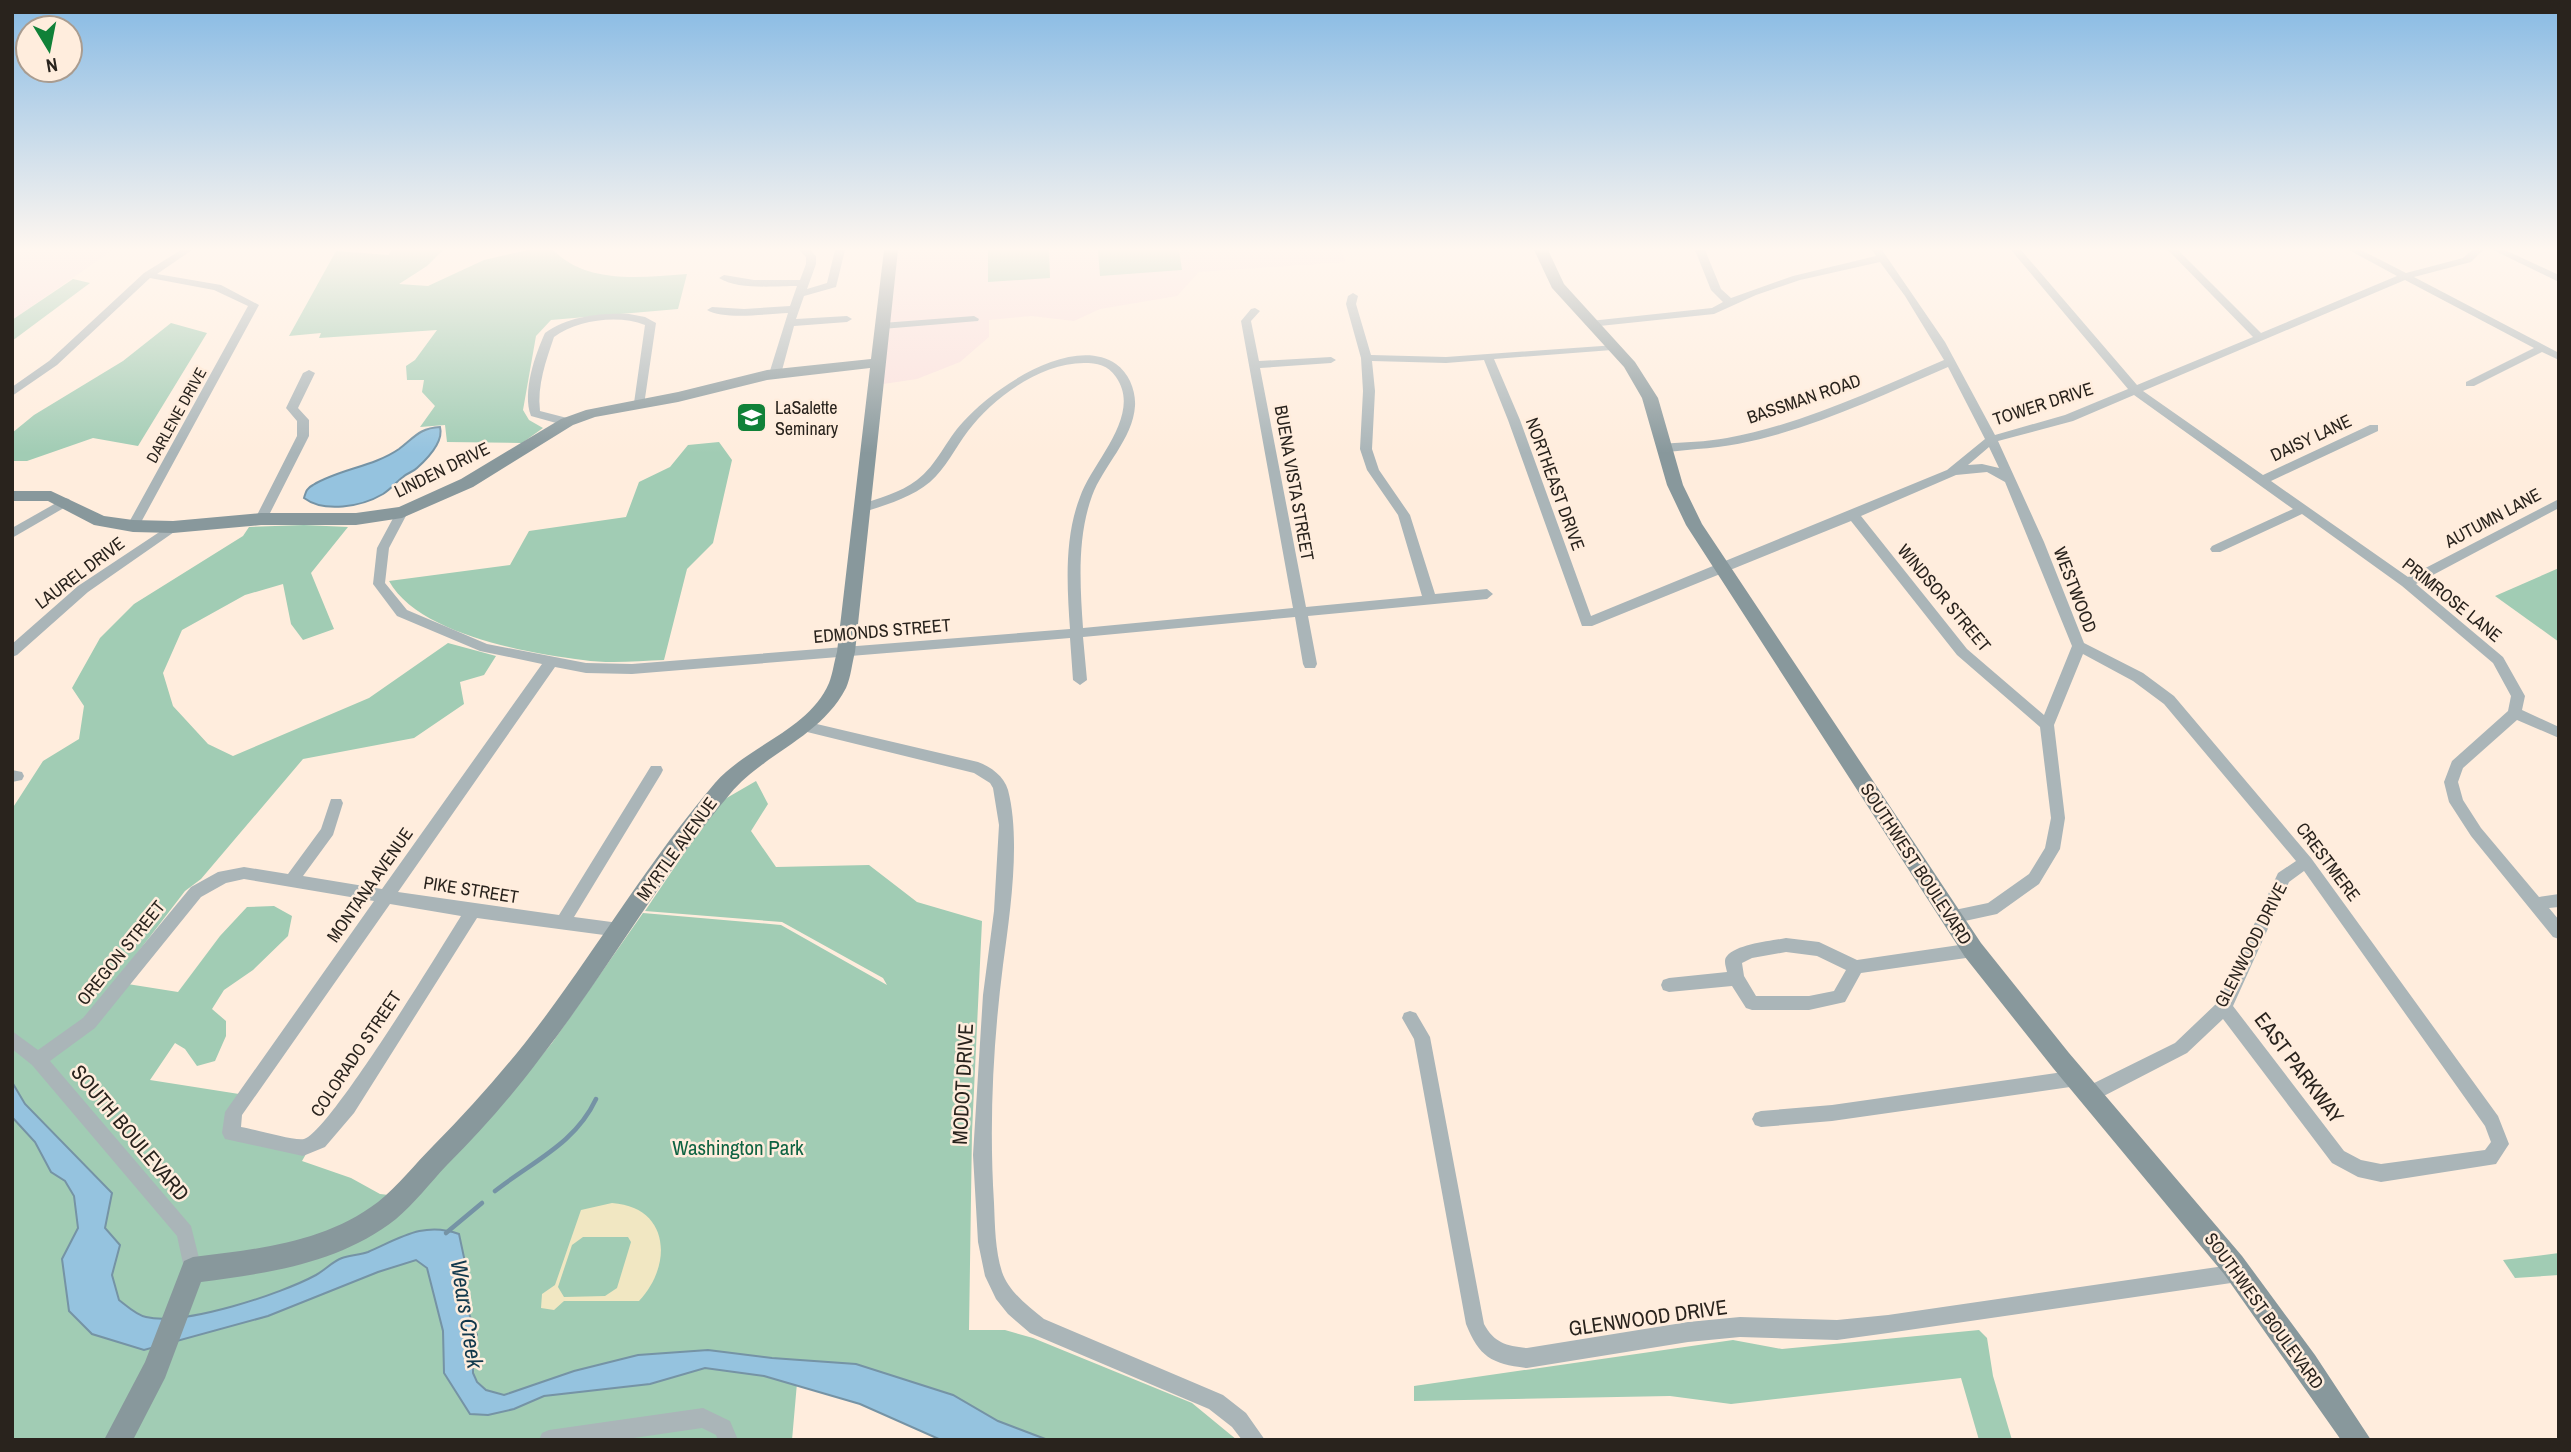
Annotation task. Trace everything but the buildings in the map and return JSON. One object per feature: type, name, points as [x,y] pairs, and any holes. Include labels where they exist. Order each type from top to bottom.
[{"type":"street","points":[[12,393],[53,363],[102,318]]},
{"type":"street","name":"DARLENE DRIVE","points":[[133,526],[247,318]]},
{"type":"street","points":[[566,422],[535,413],[533,404],[539,368],[549,335],[567,323],[624,318],[644,319],[651,323],[640,404]]},
{"type":"street","points":[[775,374],[791,318]]},
{"type":"street","name":"MYRTLE AVENUE","points":[[193,1270],[296,1254],[342,1238],[387,1210],[479,1116],[534,1049],[659,870],[724,786],[744,768],[804,726],[823,707],[838,685],[846,652],[883,318]]},
{"type":"street","name":"BUENA VISTA STREET","points":[[1249,318],[1246,321],[1310,664]]},
{"type":"street","points":[[1355,318],[1366,358],[1369,391],[1366,449],[1373,470],[1404,515],[1430,600]]},
{"type":"street","name":"SOUTHWEST BOULEVARD","points":[[1585,318],[1630,365],[1650,398],[1675,485],[1694,525],[1973,950],[2016,1008],[2238,1273],[2275,1321],[2357,1440]]},
{"type":"street","points":[[1590,324],[1650,318]]},
{"type":"street","name":"WESTWOOD","points":[[1925,318],[1992,439],[2040,546],[2079,646],[2047,725],[2058,818],[2052,849],[2035,879],[1992,909],[1951,918]]},
{"type":"street","name":"PRIMROSE LANE","points":[[2074,318],[2136,390],[2407,583],[2498,660],[2518,696],[2515,713]]},
{"type":"street","points":[[2240,318],[2260,338]]},
{"type":"street","name":"TOWER DRIVE","points":[[1587,623],[1853,515],[1951,472],[1992,439],[2069,418],[2308,318]]},
{"type":"street","points":[[2483,318],[2559,357]]},
{"type":"street","points":[[882,326],[974,319]]},
{"type":"street","points":[[1366,358],[1446,360],[1612,346]]},
{"type":"street","points":[[2470,384],[2542,348]]},
{"type":"street","name":"NORTHEAST DRIVE","points":[[1488,357],[1514,420],[1587,623]]},
{"type":"street","points":[[863,508],[901,495],[929,476],[968,422],[1014,386],[1067,360],[1082,359],[1110,364],[1119,371],[1125,382],[1130,406],[1125,422],[1086,496],[1079,523],[1076,552],[1076,632],[1080,680]]},
{"type":"street","points":[[1255,365],[1331,360]]},
{"type":"street","name":"BASSMAN ROAD","points":[[1663,448],[1726,442],[1773,430],[1865,398],[1950,362]]},
{"type":"street","name":"LINDEN DRIVE","points":[[12,496],[51,496],[100,521],[133,526],[173,527],[261,519],[356,519],[402,512],[467,483],[566,422],[592,413],[775,374],[878,363]]},
{"type":"street","points":[[261,519],[303,436],[303,420],[292,408],[309,373]]},
{"type":"street","name":"DAISY LANE","points":[[2263,480],[2374,428]]},
{"type":"street","points":[[1951,472],[1983,467],[1996,469],[2011,481]]},
{"type":"street","points":[[12,534],[65,502]]},
{"type":"street","name":"AUTUMN LANE","points":[[2407,583],[2559,503]]},
{"type":"street","points":[[2216,549],[2303,509]]},
{"type":"street","name":"EDMONDS STREET","points":[[402,512],[383,548],[379,584],[402,613],[485,648],[586,668],[632,669],[846,652],[1487,594]]},
{"type":"street","name":"WINDSOR STREET","points":[[1853,515],[1962,652],[2047,725]]},
{"type":"street","name":"LAUREL DRIVE","points":[[12,652],[82,589],[173,527]]},
{"type":"street","name":"CRESTMERE","points":[[2079,646],[2138,677],[2169,700],[2306,862],[2492,1122],[2500,1144],[2490,1158],[2381,1173],[2358,1168],[2338,1157]]},
{"type":"street","name":"MONTANA AVENUE","points":[[231,1133],[234,1112],[551,663]]},
{"type":"street","points":[[2559,733],[2515,713],[2457,765],[2451,782],[2456,802],[2469,822],[2559,932]]},
{"type":"street","name":"MODOT DRIVE","points":[[804,726],[978,768],[995,779],[1000,788],[1006,825],[1002,911],[991,995],[982,1155],[990,1263],[1003,1292],[1015,1307],[1037,1326],[1216,1402],[1239,1420],[1255,1440]]},
{"type":"street","points":[[562,924],[656,770]]},
{"type":"street","points":[[291,881],[328,831],[336,803]]},
{"type":"street","name":"GLENWOOD DRIVE","points":[[1761,1119],[2083,1086],[2181,1048],[2224,1007],[2283,878],[2306,862]]},
{"type":"street","name":"PIKE STREET","points":[[196,892],[223,877],[244,873],[473,911],[619,930]]},
{"type":"street","name":"OREGON STREET","points":[[38,1060],[89,1023],[196,892]]},
{"type":"street","points":[[2536,904],[2559,901]]},
{"type":"street","name":"COLORADO STREET","points":[[231,1133],[303,1149],[319,1141],[348,1107],[473,911]]},
{"type":"street","points":[[1856,967],[1839,997],[1809,1003],[1752,1003],[1736,978],[1733,960],[1749,952],[1786,945],[1818,949],[1856,967],[1973,950]]},
{"type":"street","points":[[1669,985],[1736,978]]},
{"type":"street","name":"EAST PARKWAY","points":[[2224,1007],[2338,1157]]},
{"type":"street","name":"GLENWOOD DRIVE","points":[[1410,1018],[1422,1037],[1475,1324],[1487,1348],[1506,1356],[1527,1358],[1688,1332],[1740,1327],[1850,1328],[2113,1293],[2238,1273]]},
{"type":"street","name":"SOUTH BOULEVARD","points":[[12,1038],[38,1060],[185,1232],[193,1270]]},
{"type":"street","points":[[118,1440],[156,1369],[193,1270]]},
{"type":"street","points":[[549,1440],[703,1418],[723,1428],[728,1440]]},
{"type":"shaded area","points":[[890,318],[1013,318],[989,320],[989,337],[960,362],[917,379],[883,384]]},
{"type":"shaded area","points":[[1046,318],[1081,318],[1074,321]]},
{"type":"green space","points":[[15,318],[43,318],[12,341],[12,320]]},
{"type":"green space","points":[[299,318],[577,318],[551,320],[536,336],[523,410],[529,420],[543,428],[522,443],[447,442],[445,425],[420,427],[435,406],[422,392],[424,380],[407,380],[406,366],[415,360],[437,330],[319,338],[321,333],[289,336]]},
{"type":"green space","points":[[171,323],[207,333],[138,446],[93,438],[27,461],[12,461],[12,433],[34,415],[123,361]]},
{"type":"green space","points":[[719,442],[732,460],[713,543],[687,569],[664,660],[593,661],[533,652],[476,638],[424,615],[403,599],[389,581],[510,565],[529,531],[626,517],[639,482],[670,467],[688,445]]},
{"type":"green space","name":"Washington Park","points":[[249,527],[348,527],[311,573],[334,629],[303,640],[291,624],[283,584],[245,595],[182,630],[163,673],[173,706],[208,744],[233,756],[369,698],[448,643],[496,656],[484,675],[460,682],[464,704],[414,738],[303,759],[201,879],[185,891],[115,982],[178,992],[220,936],[247,907],[274,906],[292,916],[288,936],[253,970],[224,990],[212,1009],[226,1021],[226,1036],[215,1061],[197,1066],[185,1049],[175,1043],[150,1080],[239,1094],[226,1127],[306,1154],[302,1161],[351,1178],[380,1194],[415,1198],[488,1120],[552,1043],[643,913],[781,925],[887,985],[883,978],[782,922],[645,911],[718,803],[756,781],[768,804],[751,831],[776,867],[869,865],[917,902],[982,921],[972,1132],[969,1330],[1005,1330],[1033,1338],[1192,1403],[1237,1440],[1048,1440],[998,1421],[953,1395],[799,1360],[792,1440],[12,1440],[12,809],[43,761],[79,739],[84,706],[72,688],[100,638],[134,604],[243,536]]},
{"type":"green space","points":[[2559,568],[2559,642],[2495,596]]},
{"type":"green space","points":[[2559,1253],[2559,1275],[2515,1278],[2503,1260]]},
{"type":"green space","points":[[1979,1330],[1987,1338],[1993,1376],[2012,1440],[1979,1440],[1961,1378],[1731,1404],[1670,1396],[1414,1401],[1414,1386],[1733,1340],[1782,1349]]},
{"type":"sand","points":[[612,1203],[631,1207],[645,1215],[655,1226],[661,1255],[650,1287],[639,1301],[564,1301],[554,1310],[541,1308],[542,1294],[555,1285],[581,1210]],"holes":[[[583,1237],[628,1237],[631,1242],[617,1288],[605,1296],[564,1297],[558,1287],[572,1245]]]},
{"type":"water","points":[[440,427],[440,438],[430,455],[374,499],[354,505],[332,507],[312,503],[304,498],[309,487],[389,455],[422,432]]},
{"type":"water","name":"Wears Creek","points":[[12,1082],[25,1104],[112,1193],[105,1228],[120,1245],[112,1275],[119,1300],[142,1316],[163,1319],[184,1317],[257,1299],[300,1283],[339,1259],[368,1252],[423,1230],[446,1230],[459,1234],[465,1262],[461,1292],[477,1335],[473,1373],[477,1382],[486,1390],[504,1395],[574,1371],[638,1355],[708,1350],[856,1364],[953,1395],[998,1421],[1048,1440],[941,1440],[860,1404],[764,1376],[705,1368],[650,1384],[544,1396],[514,1409],[488,1415],[470,1414],[444,1373],[443,1331],[427,1268],[416,1260],[378,1272],[268,1316],[144,1350],[92,1334],[69,1311],[62,1259],[78,1228],[74,1196],[65,1181],[51,1172],[35,1142],[12,1117]]},
{"type":"waterway","points":[[495,1191],[565,1140],[587,1115],[596,1099]]},
{"type":"waterway","points":[[446,1233],[482,1203]]},
{"type":"place","name":"LaSalette Seminary","points":[[752,418]]}]
